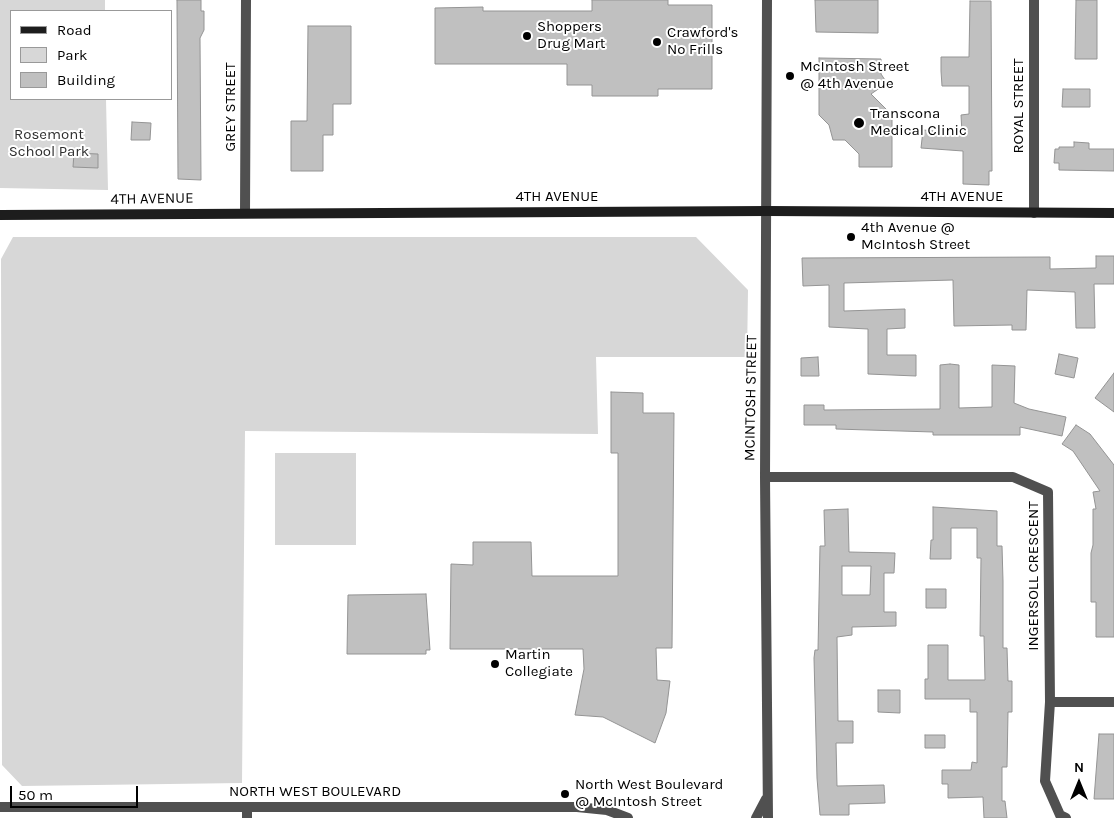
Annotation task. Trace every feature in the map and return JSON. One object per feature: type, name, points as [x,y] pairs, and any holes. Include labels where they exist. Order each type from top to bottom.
[{"type":"street","name":"GREY STREET","points":[[245,213],[246,0]]},
{"type":"street","name":"MCINTOSH STREET","points":[[768,0],[766,477],[768,818]]},
{"type":"street","name":"ROYAL STREET","points":[[1034,0],[1034,213]]},
{"type":"street","name":"4TH AVENUE","points":[[0,215],[768,211],[1114,213]]},
{"type":"street","name":"INGERSOLL CRESCENT","points":[[766,477],[1013,476],[1048,492],[1050,702],[1045,782],[1060,815],[1066,818]]},
{"type":"street","points":[[1050,702],[1114,702]]},
{"type":"street","name":"MCINTOSH STREET","points":[[756,818],[768,796]]},
{"type":"street","name":"NORTH WEST BOULEVARD","points":[[0,807],[577,807],[607,810],[628,818]]},
{"type":"street","points":[[247,807],[247,818]]},
{"type":"street","points":[[503,807],[503,818]]},
{"type":"green space","name":"Rosemont School Park","points":[[0,0],[105,0],[105,10],[10,10],[10,100],[106,100],[108,190],[0,188]]},
{"type":"green space","points":[[13,237],[696,237],[748,290],[747,357],[596,357],[598,434],[245,431],[242,783],[22,786],[2,765],[1,259]]},
{"type":"green space","points":[[275,453],[356,453],[356,545],[275,545]]},
{"type":"building","points":[[177,0],[201,0],[201,11],[204,11],[204,30],[200,38],[201,180],[178,179]]},
{"type":"building","points":[[592,0],[668,0],[668,5],[712,5],[712,89],[658,89],[658,96],[592,96],[592,85],[567,85],[567,64],[435,64],[435,8],[483,7],[483,11],[592,11]]},
{"type":"building","points":[[815,0],[878,0],[878,33],[816,32]]},
{"type":"building","points":[[1076,0],[1097,0],[1097,59],[1075,59]]},
{"type":"building","points":[[970,1],[991,1],[992,171],[989,171],[989,185],[963,184],[963,151],[921,148],[923,130],[962,133],[961,115],[969,114],[969,86],[942,86],[941,57],[969,57]]},
{"type":"building","points":[[308,26],[351,26],[351,104],[333,104],[333,135],[323,135],[323,171],[291,171],[291,121],[307,121]]},
{"type":"building","name":"Transcona Medical Clinic","points":[[819,58],[881,59],[881,74],[887,83],[871,94],[892,115],[892,167],[859,167],[859,154],[845,140],[833,140],[829,125],[819,115]]},
{"type":"building","points":[[1063,89],[1090,89],[1090,107],[1062,107]]},
{"type":"building","points":[[132,122],[151,123],[150,140],[131,140]]},
{"type":"building","points":[[1074,142],[1089,143],[1089,149],[1114,149],[1114,171],[1059,170],[1059,163],[1054,163],[1055,149],[1059,149],[1059,147],[1074,147]]},
{"type":"building","points":[[74,153],[98,154],[98,168],[73,167]]},
{"type":"building","points":[[1096,256],[1114,256],[1114,284],[1094,284],[1095,328],[1076,328],[1075,292],[1027,290],[1026,330],[1012,330],[1012,325],[954,326],[953,280],[844,283],[844,311],[905,309],[905,328],[887,329],[887,355],[916,355],[916,376],[868,374],[868,329],[829,327],[829,285],[803,286],[802,258],[1050,257],[1050,269],[1096,268]]},
{"type":"building","points":[[1059,354],[1078,358],[1074,378],[1055,374]]},
{"type":"building","points":[[818,357],[819,376],[801,376],[801,358]]},
{"type":"building","points":[[940,365],[959,365],[959,408],[992,407],[992,365],[1015,366],[1014,403],[1029,409],[1066,417],[1062,436],[1020,427],[1020,435],[933,435],[933,432],[836,429],[836,425],[804,425],[804,405],[824,405],[824,410],[940,409]]},
{"type":"building","points":[[1114,373],[1114,412],[1095,398]]},
{"type":"building","points":[[611,392],[643,393],[643,413],[674,413],[672,648],[656,648],[657,680],[670,681],[666,713],[655,743],[603,717],[575,715],[584,669],[583,649],[450,649],[451,564],[473,565],[473,542],[531,542],[532,576],[618,576],[618,453],[611,453]]},
{"type":"building","points":[[1076,425],[1090,434],[1114,465],[1114,637],[1096,637],[1096,602],[1091,602],[1091,553],[1093,545],[1093,509],[1096,509],[1093,492],[1100,491],[1073,451],[1062,444]]},
{"type":"building","points":[[933,507],[997,511],[997,546],[1002,546],[1003,648],[1007,648],[1008,681],[1012,681],[1012,712],[1008,712],[1007,767],[1002,767],[1002,801],[1005,801],[1007,818],[984,818],[983,797],[948,798],[948,784],[942,784],[942,770],[971,770],[972,762],[977,763],[977,712],[970,712],[970,699],[925,699],[925,679],[928,679],[928,645],[948,645],[948,680],[985,680],[984,636],[980,636],[981,558],[977,558],[977,528],[951,528],[951,559],[930,559],[931,540],[933,540]]},
{"type":"building","points":[[848,509],[849,552],[895,553],[894,573],[884,573],[884,612],[896,612],[896,626],[852,627],[852,635],[837,637],[838,721],[853,721],[853,743],[836,743],[837,786],[884,785],[885,803],[849,804],[849,815],[820,815],[817,778],[814,658],[815,650],[818,650],[820,546],[825,546],[824,510]],"holes":[[[842,566],[871,566],[870,595],[842,595]]]},
{"type":"building","points":[[926,589],[946,589],[946,608],[926,608]]},
{"type":"building","points":[[426,594],[430,650],[426,650],[426,654],[347,654],[348,595]]},
{"type":"building","points":[[878,690],[900,690],[900,713],[878,712]]},
{"type":"building","points":[[1099,734],[1114,734],[1114,799],[1094,799]]},
{"type":"building","points":[[925,735],[945,735],[945,748],[925,748]]},
{"type":"place","name":"Shoppers Drug Mart","points":[[527,36]]},
{"type":"place","name":"Crawford's No Frills","points":[[657,42]]},
{"type":"place","name":"McIntosh Street @ 4th Avenue","points":[[790,76]]},
{"type":"place","name":"Transcona Medical Clinic","points":[[859,123]]},
{"type":"place","name":"4th Avenue @ McIntosh Street","points":[[851,237]]},
{"type":"place","name":"Martin Collegiate","points":[[495,664]]},
{"type":"place","name":"North West Boulevard @ McIntosh Street","points":[[565,794]]}]
